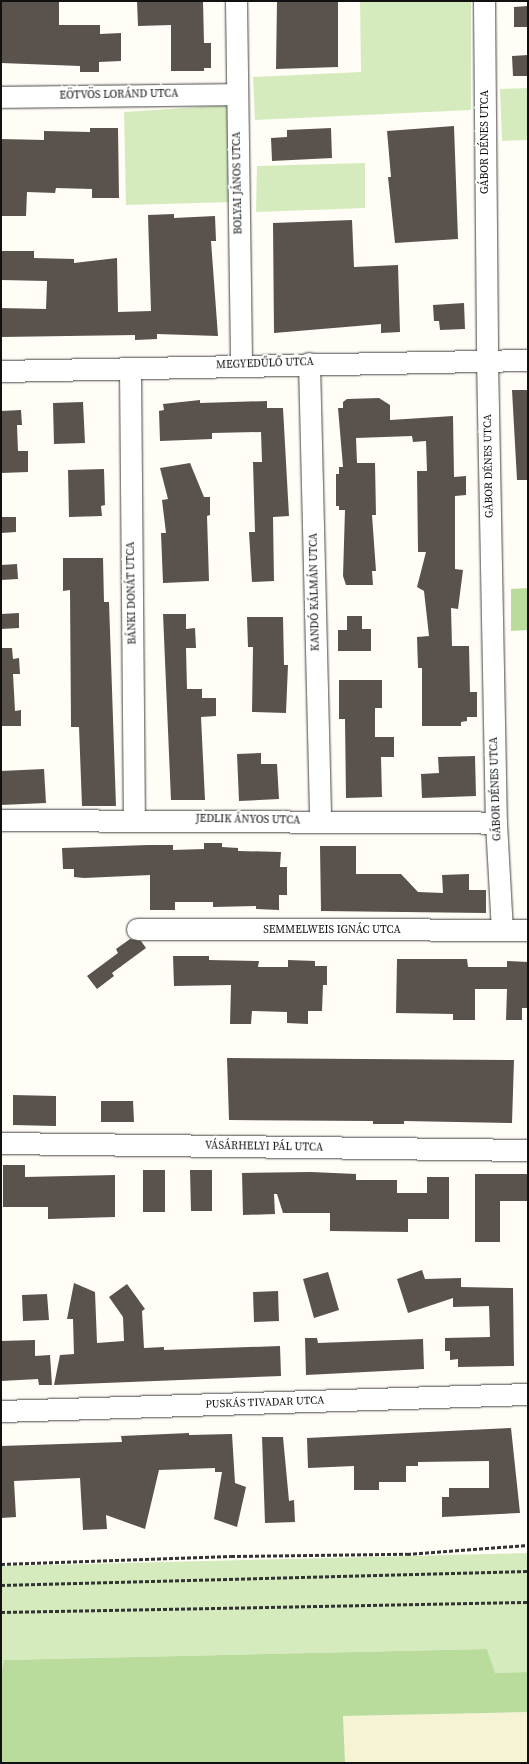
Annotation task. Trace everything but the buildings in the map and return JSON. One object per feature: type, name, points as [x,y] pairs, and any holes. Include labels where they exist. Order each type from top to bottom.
[{"type":"street","name":"BOLYAI JÁNOS UTCA","points":[[236,1],[241,365]]},
{"type":"street","name":"GÁBOR DÉNES UTCA","points":[[484,1],[487,358],[496,823],[502,930]]},
{"type":"street","name":"EÖTVÖS LORÁND UTCA","points":[[1,97],[237,94]]},
{"type":"street","name":"MEGYEDŰLŐ UTCA","points":[[1,371],[487,358],[528,360]]},
{"type":"street","name":"KANDÓ KÁLMÁN UTCA","points":[[309,363],[320,821]]},
{"type":"street","name":"BÁNKI DONÁT UTCA","points":[[130,368],[134,818]]},
{"type":"street","name":"JEDLIK ÁNYOS UTCA","points":[[1,820],[134,818],[496,823]]},
{"type":"street","name":"SEMMELWEIS IGNÁC UTCA","points":[[137,929],[528,930]]},
{"type":"street","name":"VÁSÁRHELYI PÁL UTCA","points":[[1,1143],[528,1150]]},
{"type":"street","name":"PUSKÁS TIVADAR UTCA","points":[[1,1411],[528,1394]]},
{"type":"path","points":[[1,1564],[231,1556],[407,1554],[528,1545]]},
{"type":"path","points":[[1,1585],[528,1571]]},
{"type":"path","points":[[1,1612],[528,1602]]},
{"type":"shaded area","points":[[528,1712],[528,1763],[345,1763],[342,1716]]},
{"type":"green space","points":[[360,1],[471,1],[471,110],[255,120],[253,77],[361,72]]},
{"type":"green space","points":[[528,88],[528,140],[502,141],[500,89]]},
{"type":"green space","points":[[230,105],[232,202],[126,205],[124,112]]},
{"type":"green space","points":[[365,163],[365,208],[256,212],[257,166]]},
{"type":"green space","points":[[528,588],[528,630],[511,631],[511,589]]},
{"type":"green space","points":[[528,1553],[528,1672],[494,1673],[487,1649],[5,1660],[1,1676],[1,1566]]},
{"type":"green space","points":[[487,1649],[495,1673],[528,1672],[528,1712],[343,1716],[345,1763],[1,1763],[1,1676],[4,1660]]}]
